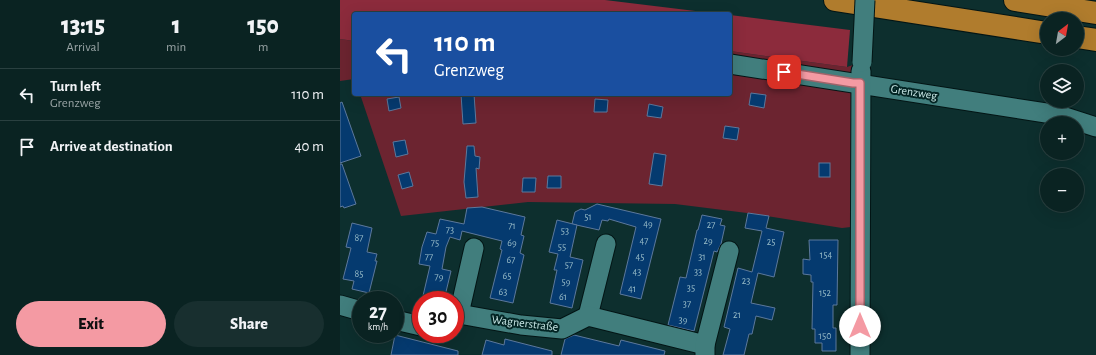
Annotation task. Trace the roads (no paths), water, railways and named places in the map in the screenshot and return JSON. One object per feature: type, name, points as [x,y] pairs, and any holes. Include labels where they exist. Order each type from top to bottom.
[{"type":"highway","points":[[835,0],[1040,32]]},
{"type":"highway","points":[[1015,0],[1096,13]]},
{"type":"highway","points":[[1084,38],[1096,40]]},
{"type":"street","points":[[860,355],[860,83],[866,0]]},
{"type":"street","name":"Grenzweg","points":[[732,64],[1059,115],[1096,127]]},
{"type":"street","points":[[606,244],[588,316],[705,350],[729,251]]},
{"type":"street","name":"Wagnerstraße","points":[[463,291],[474,248]]},
{"type":"street","points":[[340,305],[352,308]]},
{"type":"street","name":"Wagnerstraße","points":[[464,316],[521,325],[562,328],[588,316]]}]
